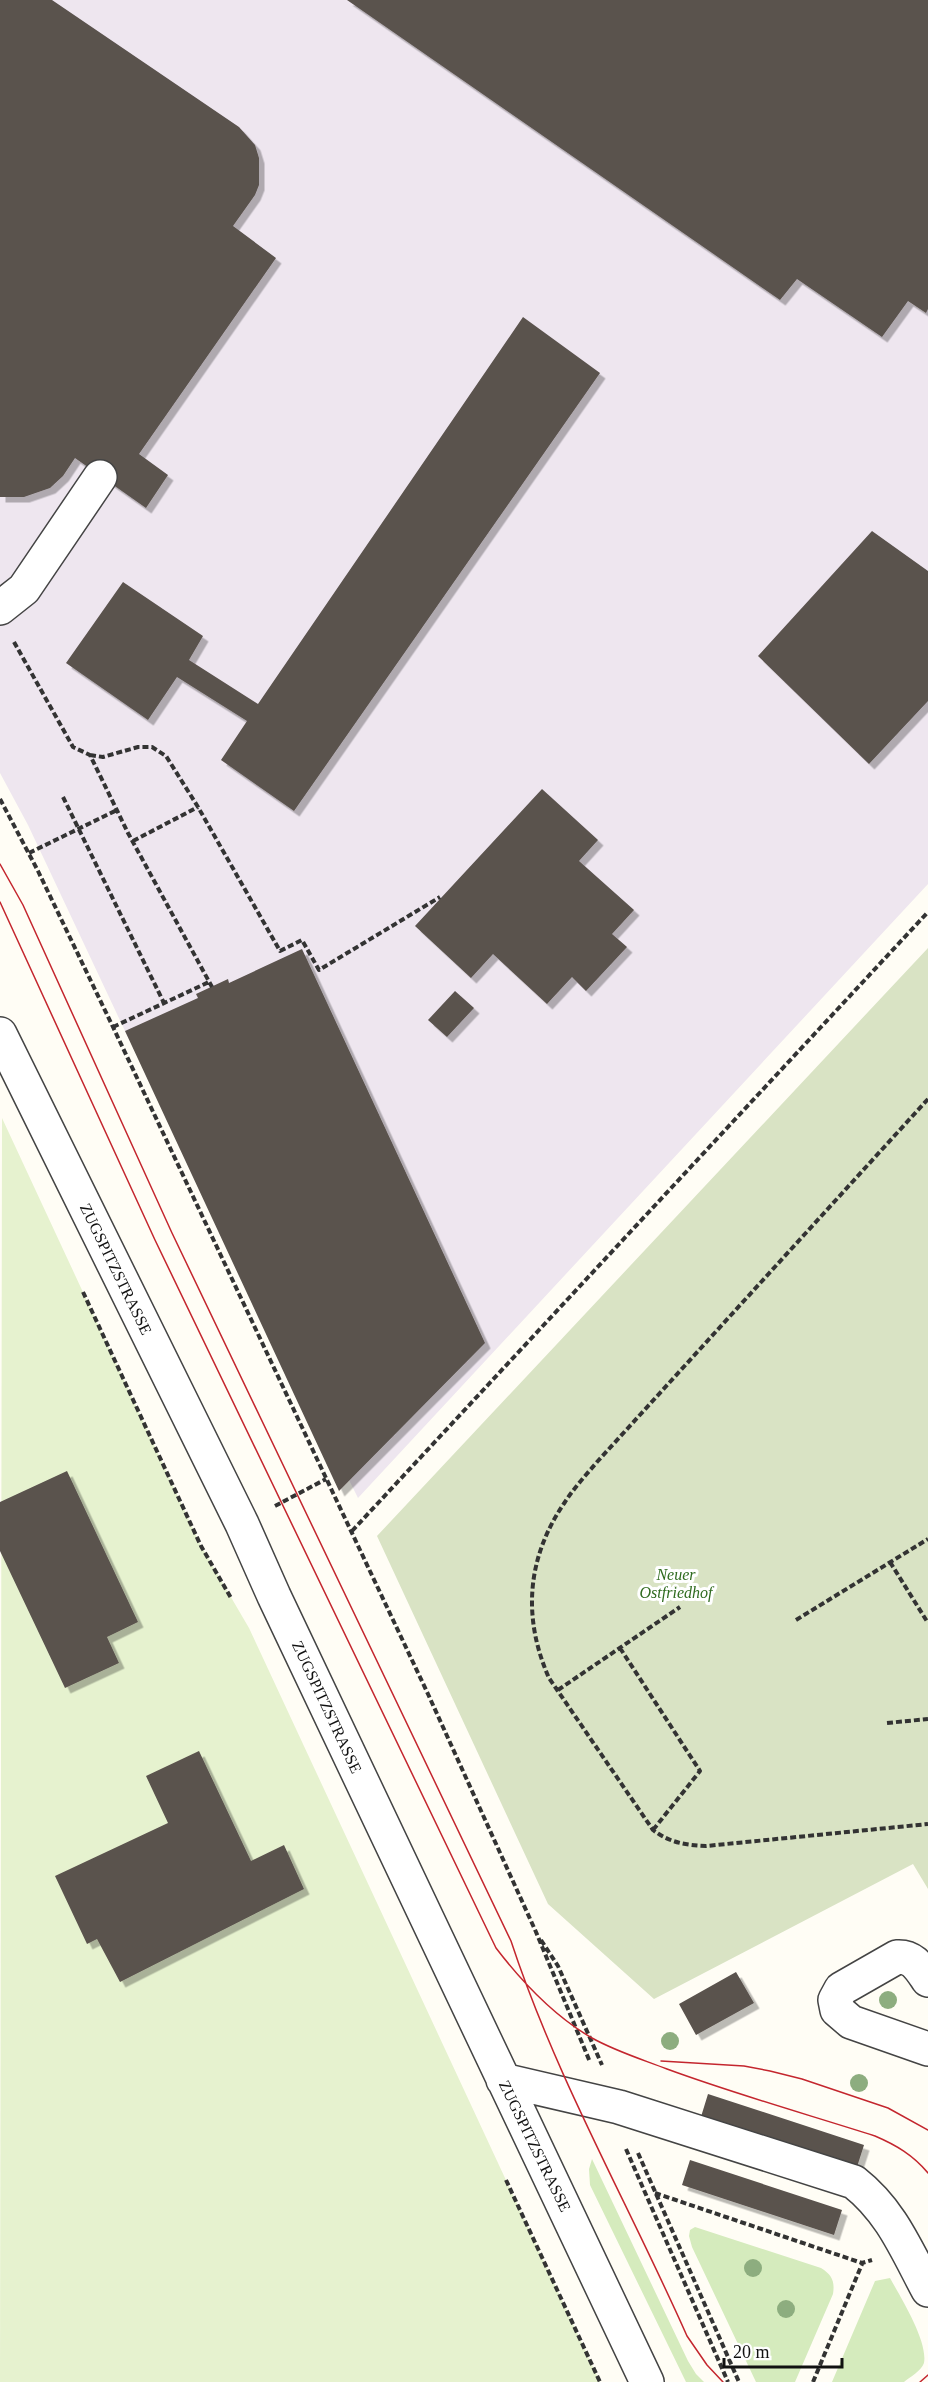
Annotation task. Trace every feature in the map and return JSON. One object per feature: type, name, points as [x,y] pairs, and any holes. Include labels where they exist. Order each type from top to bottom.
[{"type":"street","points":[[6,623],[24,589],[100,477]]},
{"type":"street","name":"ZUGSPITZSTRASSE","points":[[0,1034],[242,1524],[503,2080],[648,2382]]},
{"type":"street","points":[[928,1980],[913,1960],[897,1957],[841,1989],[835,2000],[841,2015],[851,2022],[928,2049]]},
{"type":"street","points":[[503,2080],[606,2104],[854,2182],[872,2196],[887,2215],[928,2290]]},
{"type":"path","points":[[6,623],[73,747],[90,755],[103,757],[138,747],[152,747],[166,756],[198,807],[280,951],[302,940],[319,970],[440,897]]},
{"type":"path","points":[[90,755],[133,842],[210,984],[113,1027]]},
{"type":"path","points":[[63,796],[164,1003]]},
{"type":"path","points":[[0,799],[29,853],[113,1027],[428,1694],[536,1932],[606,2104],[728,2382]]},
{"type":"path","points":[[133,842],[198,807]]},
{"type":"path","points":[[29,853],[117,810]]},
{"type":"path","points":[[352,1531],[928,912]]},
{"type":"path","points":[[928,1099],[597,1462],[565,1502],[545,1536],[535,1566],[531,1596],[533,1629],[539,1656],[549,1678],[653,1830],[665,1839],[684,1845],[706,1845],[928,1824]]},
{"type":"path","points":[[81,1289],[201,1546],[237,1607]]},
{"type":"path","points":[[796,1620],[928,1539]]},
{"type":"path","points":[[890,1562],[928,1623]]},
{"type":"path","points":[[558,1690],[680,1607]]},
{"type":"path","points":[[620,1648],[700,1771],[653,1830]]},
{"type":"path","points":[[888,1723],[928,1719]]},
{"type":"path","points":[[502,2172],[600,2382]]},
{"type":"path","points":[[654,2193],[862,2263],[906,2250]]},
{"type":"path","points":[[813,2382],[862,2263]]},
{"type":"shaded area","points":[[0,0],[928,0],[928,884],[358,1498],[125,1031],[28,825],[0,773]]},
{"type":"green space","name":"Neuer Ostfriedhof","points":[[928,948],[928,1889],[913,1864],[654,1999],[548,1904],[377,1536]]},
{"type":"green space","points":[[2,1118],[201,1546],[249,1628],[600,2382],[0,2382]]},
{"type":"green space","points":[[592,2159],[688,2361],[704,2382],[686,2382],[590,2185],[589,2169]]},
{"type":"green space","points":[[695,2227],[821,2268],[830,2276],[834,2285],[833,2294],[795,2382],[756,2382],[692,2247],[689,2236],[690,2230]]},
{"type":"green space","points":[[890,2278],[918,2332],[924,2354],[923,2366],[904,2382],[832,2382],[875,2281]]},
{"type":"building","points":[[0,0],[52,0],[239,127],[255,145],[259,158],[259,185],[255,195],[233,226],[276,258],[139,454],[168,475],[146,508],[75,458],[63,476],[50,488],[24,497],[0,497]]},
{"type":"building","points":[[347,0],[928,0],[928,309],[926,313],[908,301],[882,337],[797,279],[780,300]]},
{"type":"building","points":[[523,317],[600,373],[294,811],[221,760],[247,721],[177,677],[148,720],[66,663],[123,582],[203,636],[189,660],[258,704]]},
{"type":"building","points":[[872,531],[928,571],[928,701],[869,764],[758,656]]},
{"type":"building","points":[[542,789],[598,840],[579,861],[634,910],[612,934],[627,947],[586,991],[572,977],[547,1004],[493,954],[471,978],[415,926]]},
{"type":"building","points":[[302,949],[485,1343],[339,1491],[125,1031],[198,998],[196,994],[228,979],[229,983]]},
{"type":"building","points":[[455,991],[474,1008],[447,1037],[428,1020]]},
{"type":"building","points":[[67,1471],[138,1622],[107,1637],[119,1663],[65,1688],[0,1551],[0,1502]]},
{"type":"building","points":[[199,1751],[251,1861],[284,1845],[304,1889],[120,1982],[97,1939],[87,1944],[55,1876],[168,1823],[146,1776]]},
{"type":"building","points":[[736,1972],[754,2003],[696,2035],[679,2004]]},
{"type":"building","points":[[708,2094],[864,2145],[856,2170],[700,2120]]},
{"type":"building","points":[[690,2160],[842,2210],[834,2235],[682,2185]]},
{"type":"tram line","points":[[0,864],[23,905],[172,1233],[511,1941],[549,2042],[594,2141],[687,2336],[707,2365],[723,2382]]},
{"type":"tram line","points":[[0,902],[155,1240],[496,1948],[528,1986],[552,2009],[601,2043],[693,2078],[875,2136],[904,2151],[928,2173]]},
{"type":"tram line","points":[[661,2061],[744,2066],[802,2079],[888,2108],[928,2130]]},
{"type":"tram line","points":[[920,2382],[928,2375]]}]
